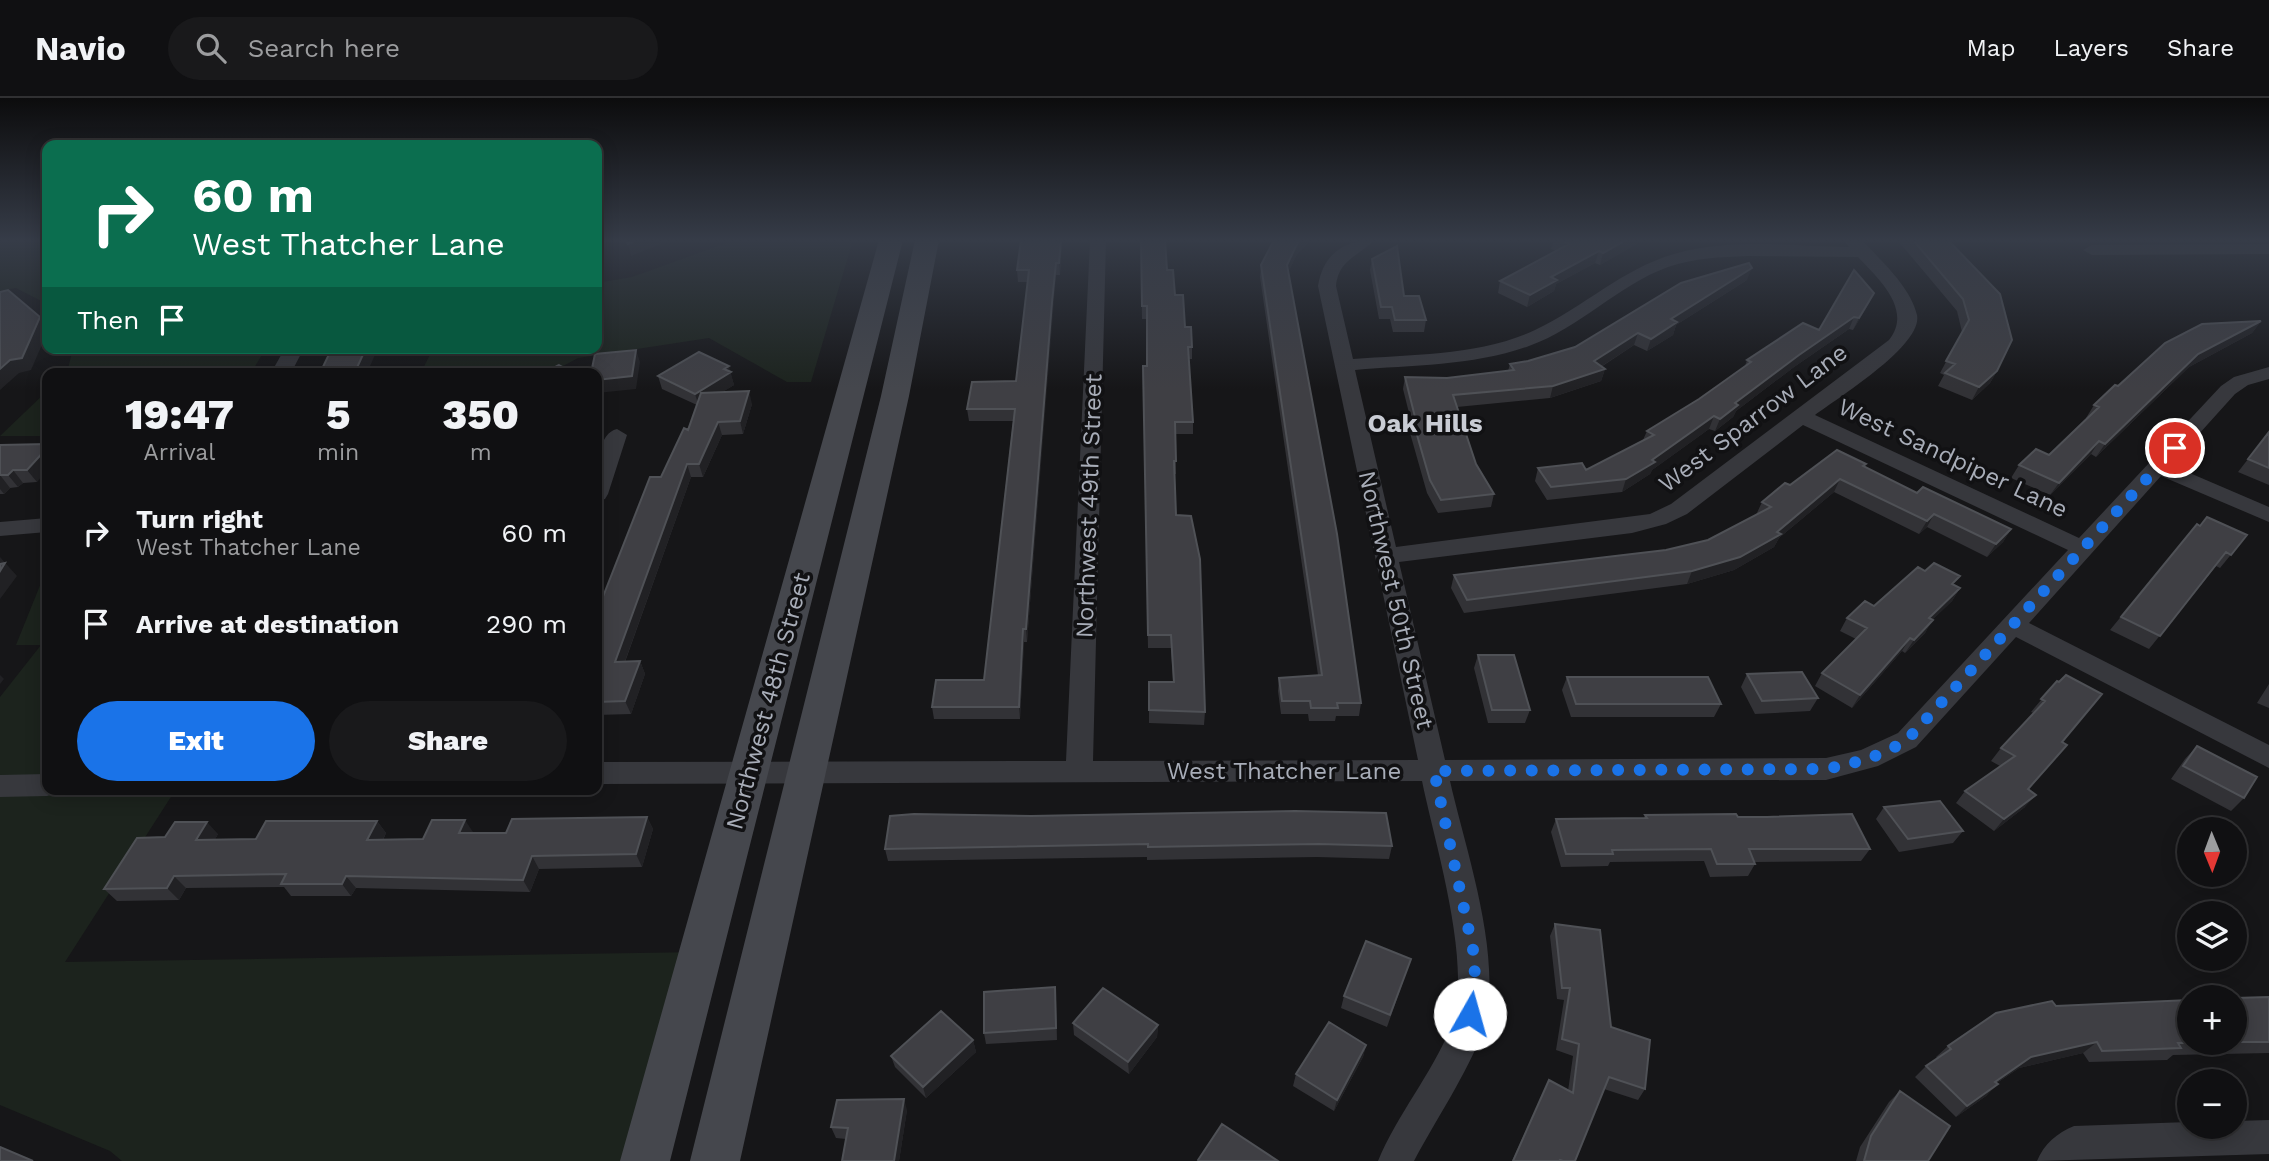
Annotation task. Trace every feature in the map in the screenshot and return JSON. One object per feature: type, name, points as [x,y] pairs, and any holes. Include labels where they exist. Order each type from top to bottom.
[{"type":"main road","name":"Northwest 48th Street","points":[[645,1161],[878,290]]},
{"type":"main road","name":"Northwest 48th Street","points":[[715,1161],[895,396],[917,290]]},
{"type":"street","name":"Northwest 49th Street","points":[[1079,772],[1096,290]]},
{"type":"street","name":"Northwest 50th Street","points":[[1329,290],[1434,771]]},
{"type":"street","points":[[1344,365],[1481,352],[1524,342],[1614,290]]},
{"type":"street","name":"West Sparrow Lane","points":[[1386,556],[1632,526],[1658,519],[1679,509],[1896,344],[1908,326],[1908,312],[1895,290]]},
{"type":"street","name":"West Thatcher Lane","points":[[602,773],[1826,769],[1858,763],[1885,754],[1907,740],[2228,390],[2241,381],[2269,373]]},
{"type":"street","name":"West Sandpiper Lane","points":[[1801,416],[2082,548]]},
{"type":"street","points":[[602,479],[617,435]]},
{"type":"street","points":[[2158,467],[2269,515]]},
{"type":"street","points":[[0,529],[42,526]]},
{"type":"street","points":[[2013,625],[2269,757]]},
{"type":"street","points":[[1395,1161],[1454,1058],[1466,1032],[1474,996],[1475,959],[1434,771]]},
{"type":"street","points":[[0,786],[42,785]]},
{"type":"street","points":[[2064,1152],[2269,1137]]},
{"type":"shaded area","points":[[19,290],[42,290],[42,301]]},
{"type":"shaded area","points":[[602,290],[838,290],[811,382],[787,382],[709,338],[578,358],[559,368],[423,368],[430,354],[602,354]]},
{"type":"shaded area","points":[[72,354],[262,354],[254,368],[68,368]]},
{"type":"shaded area","points":[[42,396],[42,436],[0,436]]},
{"type":"shaded area","points":[[42,580],[42,795],[172,795],[65,962],[702,952],[645,1161],[122,1161],[110,1151],[0,1105],[0,697],[41,645],[16,645]]},
{"type":"building","points":[[8,290],[40,317],[22,358],[10,360],[0,369],[0,292]]},
{"type":"building","points":[[1027,290],[1053,290],[1026,629],[1023,629],[1019,707],[932,707],[936,680],[984,680],[1015,409],[967,409],[972,382],[1016,381]]},
{"type":"building","points":[[1142,290],[1175,290],[1175,295],[1183,295],[1185,327],[1191,327],[1192,347],[1188,347],[1193,422],[1175,422],[1174,461],[1176,515],[1191,516],[1200,559],[1205,712],[1149,710],[1149,682],[1174,682],[1171,635],[1148,635],[1143,366],[1147,366],[1147,306],[1142,306]]},
{"type":"building","points":[[1265,290],[1292,290],[1337,534],[1361,703],[1337,703],[1338,708],[1311,708],[1310,701],[1282,701],[1279,678],[1322,675]]},
{"type":"building","points":[[1378,290],[1403,290],[1404,296],[1419,296],[1426,320],[1395,320],[1392,307],[1381,307]]},
{"type":"building","points":[[1518,290],[1540,290],[1530,295]]},
{"type":"building","points":[[1670,290],[1718,290],[1671,319],[1677,322],[1651,339],[1638,333],[1594,361],[1605,369],[1553,386],[1453,395],[1476,464],[1494,494],[1441,500],[1430,480],[1413,421],[1416,421],[1405,377],[1447,378],[1514,370],[1510,364],[1575,347]]},
{"type":"building","points":[[1843,290],[1871,290],[1874,293],[1859,318],[1854,317],[1799,355],[1735,403],[1738,405],[1720,419],[1714,416],[1652,460],[1655,462],[1626,479],[1551,487],[1538,468],[1582,463],[1586,470],[1654,435],[1647,431],[1699,399],[1751,362],[1747,360],[1803,323],[1819,330]]},
{"type":"building","points":[[1955,290],[1996,290],[2000,294],[2012,340],[1997,371],[1979,387],[1945,373],[1955,364],[1946,361],[1969,320],[1963,299]]},
{"type":"building","points":[[2261,321],[2198,354],[2105,444],[2099,441],[2059,483],[2019,465],[2036,449],[2049,455],[2099,407],[2094,405],[2165,343],[2202,324]]},
{"type":"building","points":[[636,350],[632,376],[602,379],[602,368],[592,368],[595,354]]},
{"type":"building","points":[[699,352],[729,366],[724,369],[731,372],[695,394],[658,376]]},
{"type":"building","points":[[329,354],[363,354],[357,368],[322,368]]},
{"type":"building","points":[[749,391],[740,421],[718,422],[699,464],[687,464],[615,662],[640,661],[625,701],[602,702],[602,599],[650,477],[661,477],[684,428],[688,430],[701,393]]},
{"type":"building","points":[[2269,432],[2269,468],[2248,459]]},
{"type":"building","points":[[42,444],[42,454],[27,470],[13,470],[8,475],[0,475],[0,445]]},
{"type":"building","points":[[1837,450],[1917,493],[1923,487],[2011,529],[1996,544],[1934,514],[1927,521],[1840,479],[1777,532],[1781,534],[1740,557],[1692,571],[1467,600],[1454,575],[1666,550],[1708,540],[1771,507],[1762,502],[1785,483],[1790,485]]},
{"type":"building","points":[[2207,517],[2247,535],[2231,555],[2226,552],[2160,636],[2121,617],[2197,524],[2200,526]]},
{"type":"building","points":[[1934,563],[1960,576],[1952,584],[1960,588],[1929,618],[1933,620],[1914,640],[1910,638],[1860,695],[1822,673],[1867,628],[1847,618],[1865,601],[1874,606],[1918,567],[1925,571]]},
{"type":"building","points":[[1478,655],[1514,655],[1530,710],[1492,710]]},
{"type":"building","points":[[1802,672],[1818,698],[1762,701],[1747,674]]},
{"type":"building","points":[[2066,675],[2102,694],[2062,742],[2067,745],[2028,789],[2036,795],[2004,819],[1965,791],[2015,756],[2001,748],[2045,701],[2041,699],[2057,681]]},
{"type":"building","points":[[1567,677],[1708,677],[1721,704],[1576,704]]},
{"type":"building","points":[[2197,746],[2257,777],[2244,798],[2183,766]]},
{"type":"building","points":[[1940,801],[1963,831],[1908,839],[1884,807]]},
{"type":"building","points":[[1295,811],[1386,813],[1392,846],[1319,844],[1148,847],[1148,844],[885,849],[890,816]]},
{"type":"building","points":[[1736,814],[1738,817],[1767,817],[1852,814],[1870,849],[1749,849],[1755,864],[1717,864],[1711,849],[1612,850],[1613,854],[1566,854],[1556,819],[1647,818],[1645,815]]},
{"type":"building","points":[[647,817],[636,854],[532,856],[523,880],[346,876],[342,884],[281,884],[286,874],[174,876],[167,888],[104,889],[137,838],[165,837],[175,822],[207,822],[196,840],[256,839],[266,821],[377,821],[367,840],[423,839],[432,820],[465,820],[459,833],[506,833],[512,819]]},
{"type":"building","points":[[1555,924],[1600,930],[1611,1027],[1650,1040],[1645,1089],[1609,1077],[1575,1161],[1513,1161],[1549,1080],[1573,1093],[1579,1044],[1562,1039],[1570,988],[1562,988]]},
{"type":"building","points":[[1366,941],[1411,959],[1390,1015],[1344,996]]},
{"type":"building","points":[[1055,987],[1056,1028],[984,1033],[984,992]]},
{"type":"building","points":[[1103,988],[1158,1025],[1128,1062],[1073,1023]]},
{"type":"building","points":[[2269,997],[2269,1042],[2247,1042],[2247,998]]},
{"type":"building","points":[[2052,1001],[2056,1006],[2177,1001],[2177,1048],[2102,1051],[2097,1042],[2031,1057],[1967,1106],[1926,1066],[1951,1049],[1948,1046],[1996,1013]]},
{"type":"building","points":[[941,1011],[973,1040],[923,1087],[891,1056]]},
{"type":"building","points":[[1329,1022],[1366,1045],[1337,1100],[1296,1074]]},
{"type":"building","points":[[1900,1091],[1950,1126],[1928,1161],[1864,1161],[1871,1136]]},
{"type":"building","points":[[904,1099],[894,1161],[842,1161],[848,1128],[831,1127],[837,1100]]},
{"type":"building","points":[[1222,1124],[1278,1161],[1199,1161]]},
{"type":"building","points":[[0,1147],[33,1161],[0,1161]]},
{"type":"district","name":"Oak Hills","points":[[1425,423]]},
{"type":"route","points":[[1470,1014],[1474,996],[1475,959],[1434,771],[1826,769],[1885,754],[1907,740],[2175,448]]}]
